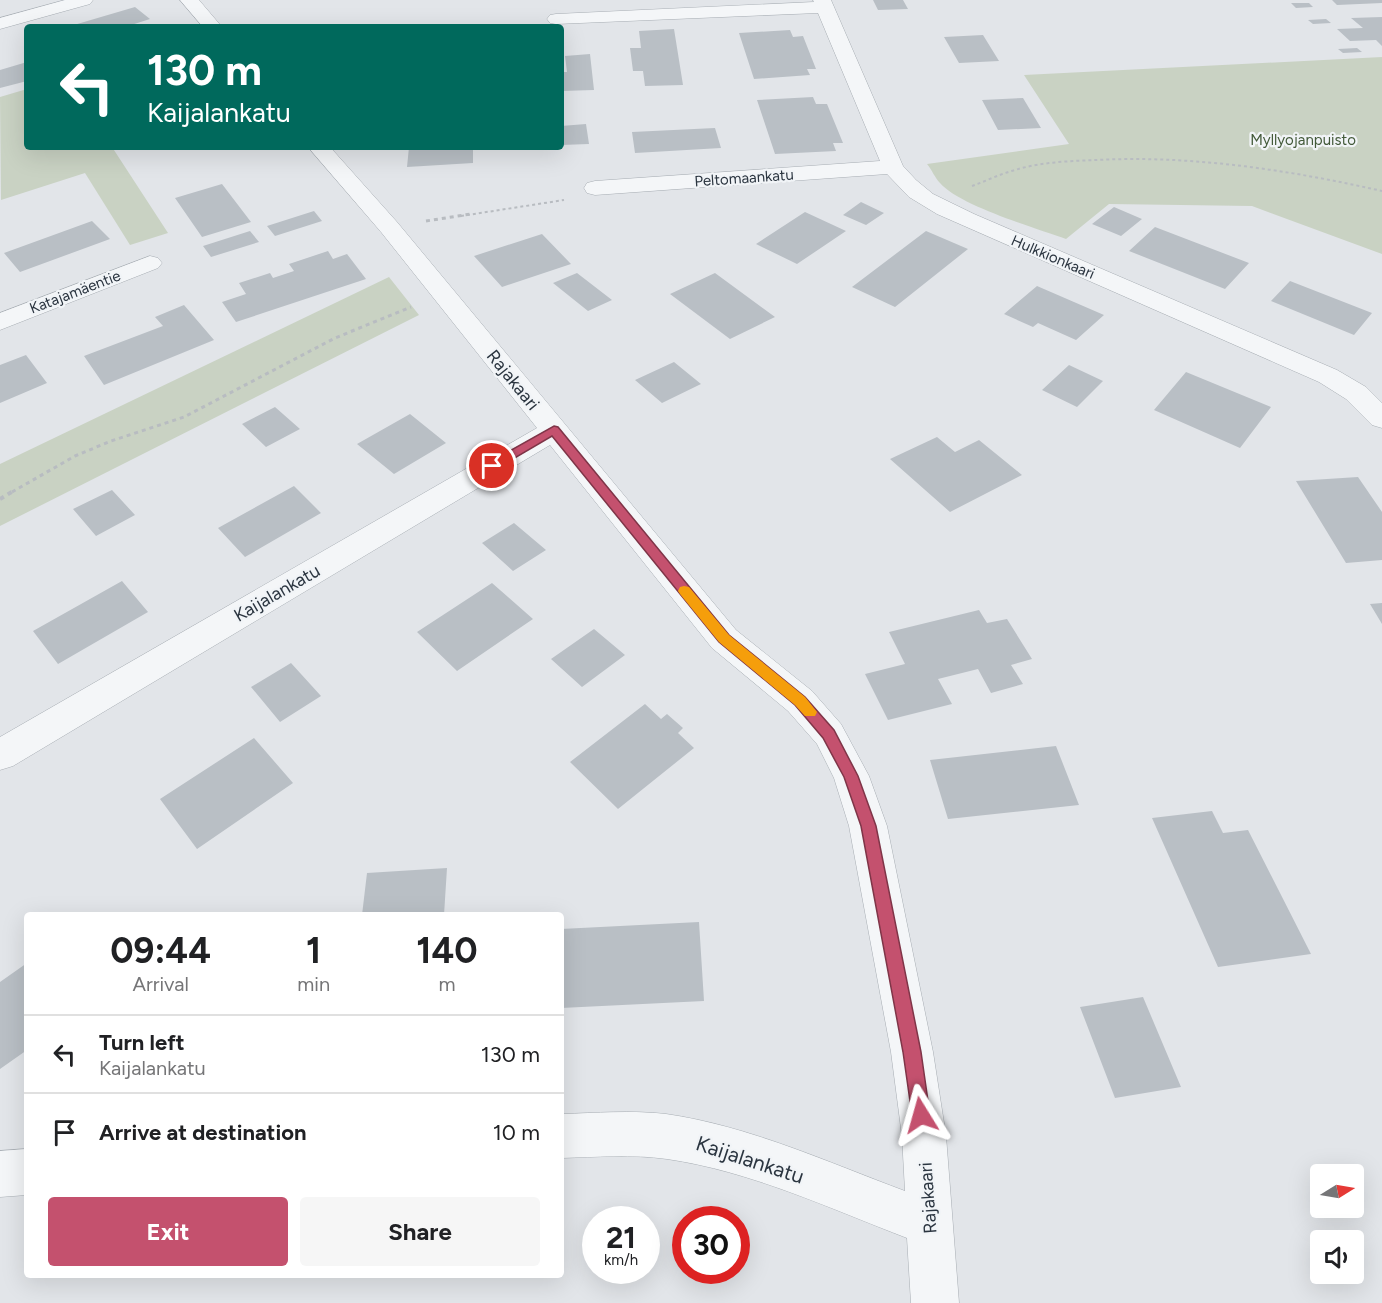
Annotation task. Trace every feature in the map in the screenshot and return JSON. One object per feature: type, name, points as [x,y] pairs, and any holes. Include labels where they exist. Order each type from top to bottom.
[{"type":"street","points":[[0,24],[84,0]]},
{"type":"street","points":[[189,0],[210,24]]},
{"type":"street","points":[[556,19],[586,9],[823,3]]},
{"type":"street","name":"Hulkkionkaari","points":[[823,3],[893,167],[903,182],[918,195],[939,207],[1328,376],[1356,393],[1382,419]]},
{"type":"street","name":"Rajakaari","points":[[322,150],[389,227],[724,639],[800,701],[829,734],[851,776],[868,826],[912,1052],[924,1136],[934,1303]]},
{"type":"street","name":"Peltomaankatu","points":[[596,188],[893,167]]},
{"type":"street","name":"Katajamäentie","points":[[0,322],[150,263]]},
{"type":"street","name":"Kaijalankatu","points":[[0,756],[554,430]]},
{"type":"street","name":"Kaijalankatu","points":[[564,1136],[618,1134],[678,1138],[740,1154],[931,1224]]},
{"type":"street","points":[[0,1174],[24,1172]]},
{"type":"path","points":[[969,187],[1016,170],[1044,164],[1131,158],[1212,163],[1310,174],[1382,191]]},
{"type":"path","points":[[389,227],[574,199],[596,188]]},
{"type":"path","points":[[0,499],[75,456],[111,441],[184,417],[335,338],[442,293]]},
{"type":"green space","name":"Myllyojanpuisto","points":[[1382,57],[1382,254],[1252,206],[1109,204],[1066,239],[999,216],[964,200],[940,183],[927,164],[1069,144],[1024,75]]},
{"type":"green space","points":[[24,90],[24,150],[114,150],[168,233],[130,245],[85,173],[1,200],[0,97]]},
{"type":"green space","points":[[389,277],[419,315],[0,526],[0,464]]},
{"type":"building","points":[[873,0],[903,0],[908,9],[878,10]]},
{"type":"building","points":[[1332,0],[1382,0],[1382,3],[1337,5]]},
{"type":"building","points":[[1291,3],[1309,3],[1313,7],[1296,8]]},
{"type":"building","points":[[135,7],[150,19],[134,24],[77,24]]},
{"type":"building","points":[[1382,17],[1382,46],[1376,40],[1350,41],[1337,29],[1363,28],[1351,18]]},
{"type":"building","points":[[1326,19],[1331,23],[1313,24],[1308,20]]},
{"type":"building","points":[[674,29],[683,85],[645,86],[643,71],[633,71],[630,48],[641,48],[639,31]]},
{"type":"building","points":[[790,30],[793,37],[803,36],[816,69],[807,69],[810,75],[754,79],[739,33]]},
{"type":"building","points":[[983,35],[999,61],[959,63],[944,37]]},
{"type":"building","points":[[1357,48],[1362,52],[1343,53],[1338,49]]},
{"type":"building","points":[[590,54],[594,90],[564,91],[564,72],[567,72],[565,56]]},
{"type":"building","points":[[24,63],[24,82],[0,88],[0,70]]},
{"type":"building","points":[[813,97],[816,104],[827,104],[843,143],[833,143],[836,151],[775,154],[757,100]]},
{"type":"building","points":[[1023,98],[1041,128],[998,130],[982,100]]},
{"type":"building","points":[[586,124],[589,144],[564,145],[564,126]]},
{"type":"building","points":[[715,128],[721,148],[635,153],[632,132]]},
{"type":"building","points":[[409,150],[473,150],[473,163],[407,167]]},
{"type":"building","points":[[222,184],[251,222],[202,237],[175,198]]},
{"type":"building","points":[[861,202],[884,213],[866,225],[843,215]]},
{"type":"building","points":[[1114,207],[1142,219],[1121,236],[1092,224]]},
{"type":"building","points":[[314,211],[322,221],[275,236],[267,226]]},
{"type":"building","points":[[805,212],[846,231],[797,264],[756,244]]},
{"type":"building","points":[[92,221],[110,239],[20,272],[4,253]]},
{"type":"building","points":[[1155,227],[1249,263],[1225,289],[1129,251]]},
{"type":"building","points":[[250,231],[259,242],[211,257],[203,246]]},
{"type":"building","points":[[926,231],[968,249],[895,307],[852,287]]},
{"type":"building","points":[[542,234],[571,264],[502,287],[474,256]]},
{"type":"building","points":[[328,251],[333,259],[347,254],[366,279],[236,322],[222,302],[246,294],[239,283],[270,273],[273,278],[294,271],[289,264]]},
{"type":"building","points":[[577,273],[612,300],[588,311],[553,283]]},
{"type":"building","points":[[715,273],[775,317],[730,339],[670,294]]},
{"type":"building","points":[[1290,281],[1372,313],[1354,335],[1271,301]]},
{"type":"building","points":[[1037,286],[1104,315],[1076,340],[1038,323],[1033,327],[1004,314]]},
{"type":"building","points":[[184,305],[214,340],[104,385],[84,356],[163,326],[155,317]]},
{"type":"building","points":[[26,355],[47,383],[0,403],[0,365]]},
{"type":"building","points":[[674,362],[701,384],[662,403],[635,380]]},
{"type":"building","points":[[1069,365],[1103,381],[1077,407],[1042,390]]},
{"type":"building","points":[[1186,372],[1271,407],[1240,448],[1154,410]]},
{"type":"building","points":[[275,407],[300,429],[266,447],[242,424]]},
{"type":"building","points":[[410,414],[446,443],[394,474],[357,444]]},
{"type":"building","points":[[937,437],[955,452],[979,440],[1022,475],[950,512],[890,459]]},
{"type":"building","points":[[1358,477],[1382,512],[1382,560],[1346,563],[1296,481]]},
{"type":"building","points":[[294,486],[321,513],[245,557],[218,528]]},
{"type":"building","points":[[112,490],[135,515],[96,536],[73,509]]},
{"type":"building","points":[[514,523],[546,550],[513,571],[482,543]]},
{"type":"building","points":[[122,581],[148,612],[58,664],[33,631]]},
{"type":"building","points":[[492,583],[533,619],[457,671],[417,632]]},
{"type":"building","points":[[1382,603],[1382,624],[1370,604]]},
{"type":"building","points":[[979,610],[987,623],[1007,619],[1032,659],[1011,665],[1023,684],[991,693],[978,669],[938,679],[952,704],[888,720],[865,674],[905,664],[889,632]]},
{"type":"building","points":[[594,629],[625,655],[582,687],[551,659]]},
{"type":"building","points":[[291,663],[321,696],[280,722],[251,687]]},
{"type":"building","points":[[645,704],[661,719],[667,714],[683,728],[678,733],[694,748],[618,809],[570,762]]},
{"type":"building","points":[[254,738],[293,783],[197,849],[160,799]]},
{"type":"building","points":[[1056,746],[1079,805],[948,819],[930,760]]},
{"type":"building","points":[[1212,811],[1223,833],[1248,830],[1311,954],[1218,967],[1152,818]]},
{"type":"building","points":[[447,868],[444,912],[362,912],[367,873]]},
{"type":"building","points":[[699,922],[704,1001],[564,1008],[564,929]]},
{"type":"building","points":[[24,965],[24,1052],[0,1069],[0,982]]},
{"type":"building","points":[[1143,997],[1181,1087],[1115,1098],[1080,1007]]},
{"type":"slow traffic","points":[[684,591],[724,639],[800,701],[810,712]]},
{"type":"route","points":[[492,466],[554,430],[724,639],[800,701],[829,734],[851,776],[868,826],[912,1052],[921,1115]]}]
